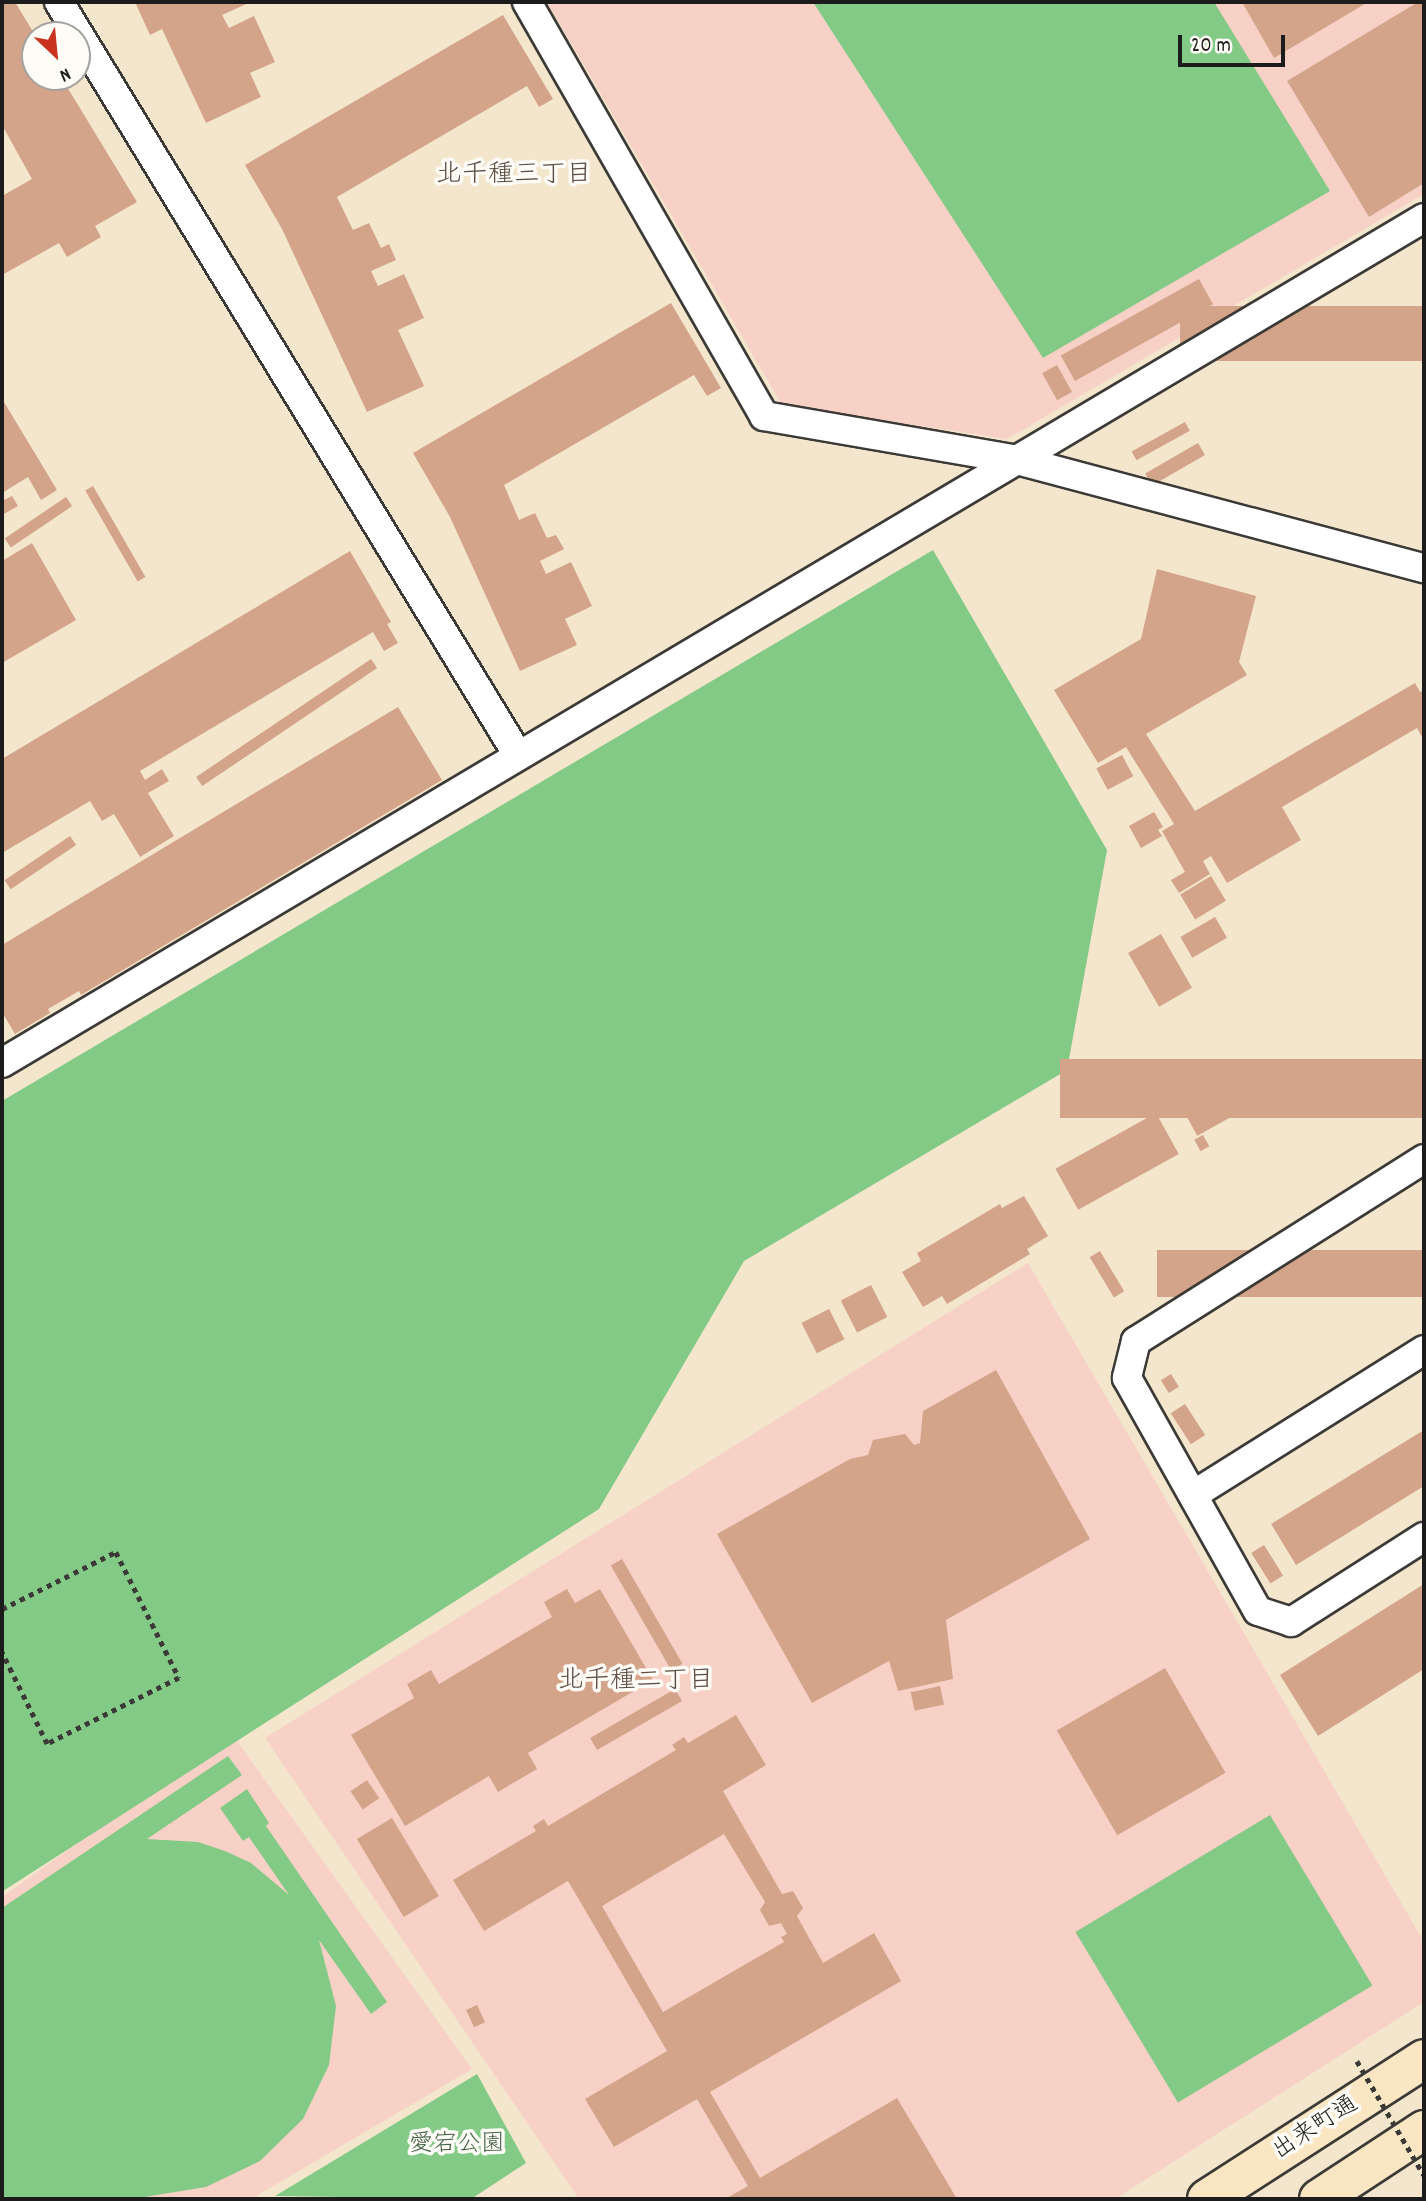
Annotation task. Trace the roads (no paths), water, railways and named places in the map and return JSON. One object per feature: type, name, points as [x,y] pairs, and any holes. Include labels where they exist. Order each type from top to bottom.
[{"type":"main road","name":"出来町通","points":[[1207,2199],[1424,2059]]},
{"type":"main road","points":[[1320,2199],[1424,2130]]},
{"type":"street","points":[[59,2],[518,755]]},
{"type":"street","points":[[527,2],[764,416],[1013,459],[1424,568]]},
{"type":"street","points":[[2,1063],[1013,459],[1424,218]]},
{"type":"street","points":[[1424,1159],[1136,1341],[1127,1378],[1258,1611],[1291,1622],[1424,1537]]},
{"type":"street","points":[[1193,1495],[1424,1350]]},
{"type":"district","name":"北千種三丁目","points":[[514,176]]},
{"type":"district","name":"北千種二丁目","points":[[636,1682]]},
{"type":"park label","name":"愛宕公園","points":[[457,2146]]}]
